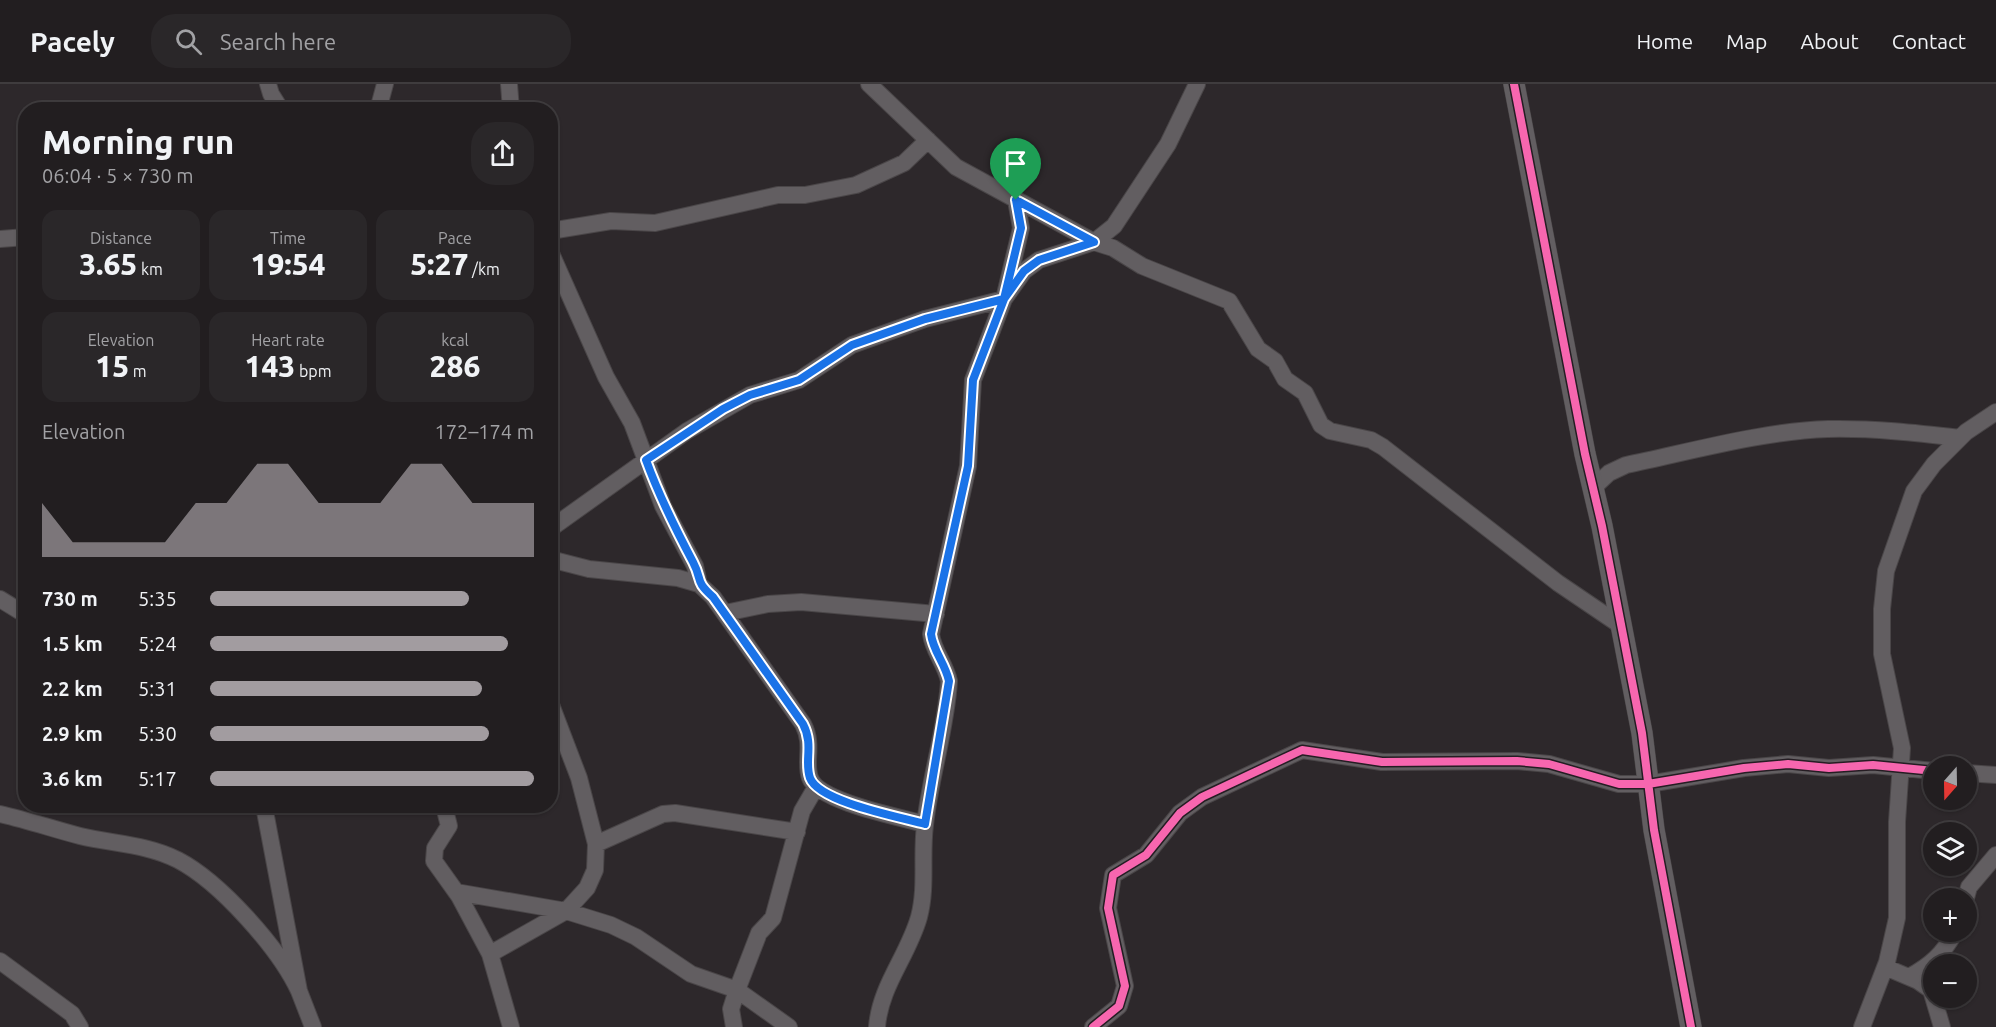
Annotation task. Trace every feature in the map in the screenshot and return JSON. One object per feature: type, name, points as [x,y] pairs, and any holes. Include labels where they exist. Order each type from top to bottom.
[{"type":"street","points":[[268,84],[276,102]]},
{"type":"street","points":[[380,102],[385,84]]},
{"type":"street","points":[[509,84],[510,102]]},
{"type":"street","points":[[870,84],[956,167],[1094,242],[1113,248],[1142,266],[1229,300],[1258,349],[1275,361],[1285,379],[1305,393],[1321,425],[1330,431],[1371,440],[1383,447],[1558,583],[1620,625]]},
{"type":"street","points":[[558,523],[646,460],[723,409],[750,395],[799,380],[852,345],[925,319],[1004,299],[1024,271],[1039,260],[1094,242],[1114,226],[1126,211],[1150,168],[1168,144],[1197,84]]},
{"type":"street","points":[[1514,84],[1642,732],[1654,830],[1691,1027]]},
{"type":"street","points":[[558,230],[611,221],[655,223],[778,195],[806,195],[856,185],[904,164],[928,140]]},
{"type":"street","points":[[877,1027],[882,995],[911,943],[920,914],[924,881],[925,824],[949,681],[946,667],[933,647],[931,634],[968,466],[973,380],[1004,299],[1021,228],[1016,200]]},
{"type":"street","points":[[0,238],[18,237]]},
{"type":"street","points":[[558,269],[606,377],[632,423],[663,506],[695,566],[699,584],[725,613],[809,736],[810,777],[816,787],[838,799],[925,824]]},
{"type":"street","points":[[1862,1027],[1885,967],[1897,918],[1897,822],[1902,748],[1882,654],[1882,609],[1886,571],[1914,491],[1934,464],[1960,438],[1996,412]]},
{"type":"street","points":[[1593,488],[1609,472],[1626,465],[1780,435],[1838,429],[1918,433],[1960,438]]},
{"type":"street","points":[[558,561],[589,569],[678,578],[699,584]]},
{"type":"street","points":[[0,599],[18,610]]},
{"type":"street","points":[[725,613],[768,604],[801,603],[936,614]]},
{"type":"street","points":[[489,954],[566,911],[587,888],[595,870],[596,844],[579,778],[558,723]]},
{"type":"street","points":[[1093,1027],[1119,1006],[1125,986],[1108,908],[1113,875],[1146,855],[1180,813],[1202,797],[1302,750],[1382,762],[1517,761],[1549,764],[1619,784],[1648,784],[1773,765],[1923,770]]},
{"type":"street","points":[[1977,774],[1996,775]]},
{"type":"street","points":[[734,1027],[731,1009],[737,990],[759,933],[773,918],[802,811],[816,787]]},
{"type":"street","points":[[265,813],[299,991]]},
{"type":"street","points":[[446,813],[449,826],[435,848],[434,861],[456,892],[489,954],[511,1027]]},
{"type":"street","points":[[596,844],[663,814],[675,813],[797,832]]},
{"type":"street","points":[[0,814],[81,836],[149,848],[178,860],[205,878],[252,924],[291,974],[313,1027]]},
{"type":"street","points":[[1970,888],[1996,855]]},
{"type":"street","points":[[456,892],[566,911],[611,925],[636,937],[690,974],[737,990],[789,1027]]},
{"type":"street","points":[[1909,977],[1927,968],[1942,954],[1949,942]]},
{"type":"street","points":[[0,961],[72,1014],[80,1027]]},
{"type":"street","points":[[1885,967],[1931,990],[1942,1027]]},
{"type":"cycle path","points":[[1514,84],[1585,454],[1602,526],[1642,733],[1654,830],[1691,1027]]},
{"type":"cycle path","points":[[1093,1027],[1119,1006],[1125,986],[1108,908],[1113,875],[1146,855],[1180,813],[1202,797],[1302,750],[1382,762],[1517,761],[1549,764],[1619,784],[1648,784],[1744,768],[1788,764],[1829,768],[1873,765],[1923,770]]},
{"type":"route","points":[[1016,200],[1021,228],[1004,299],[973,380],[968,466],[931,634],[933,647],[946,667],[949,681],[948,699],[925,824],[838,799],[818,790],[810,777],[809,736],[803,724],[713,597],[699,584],[695,566],[663,506],[646,460],[723,409],[750,395],[799,380],[827,364],[852,345],[925,319],[1004,299],[1024,271],[1039,260],[1094,242],[1016,200]]}]
